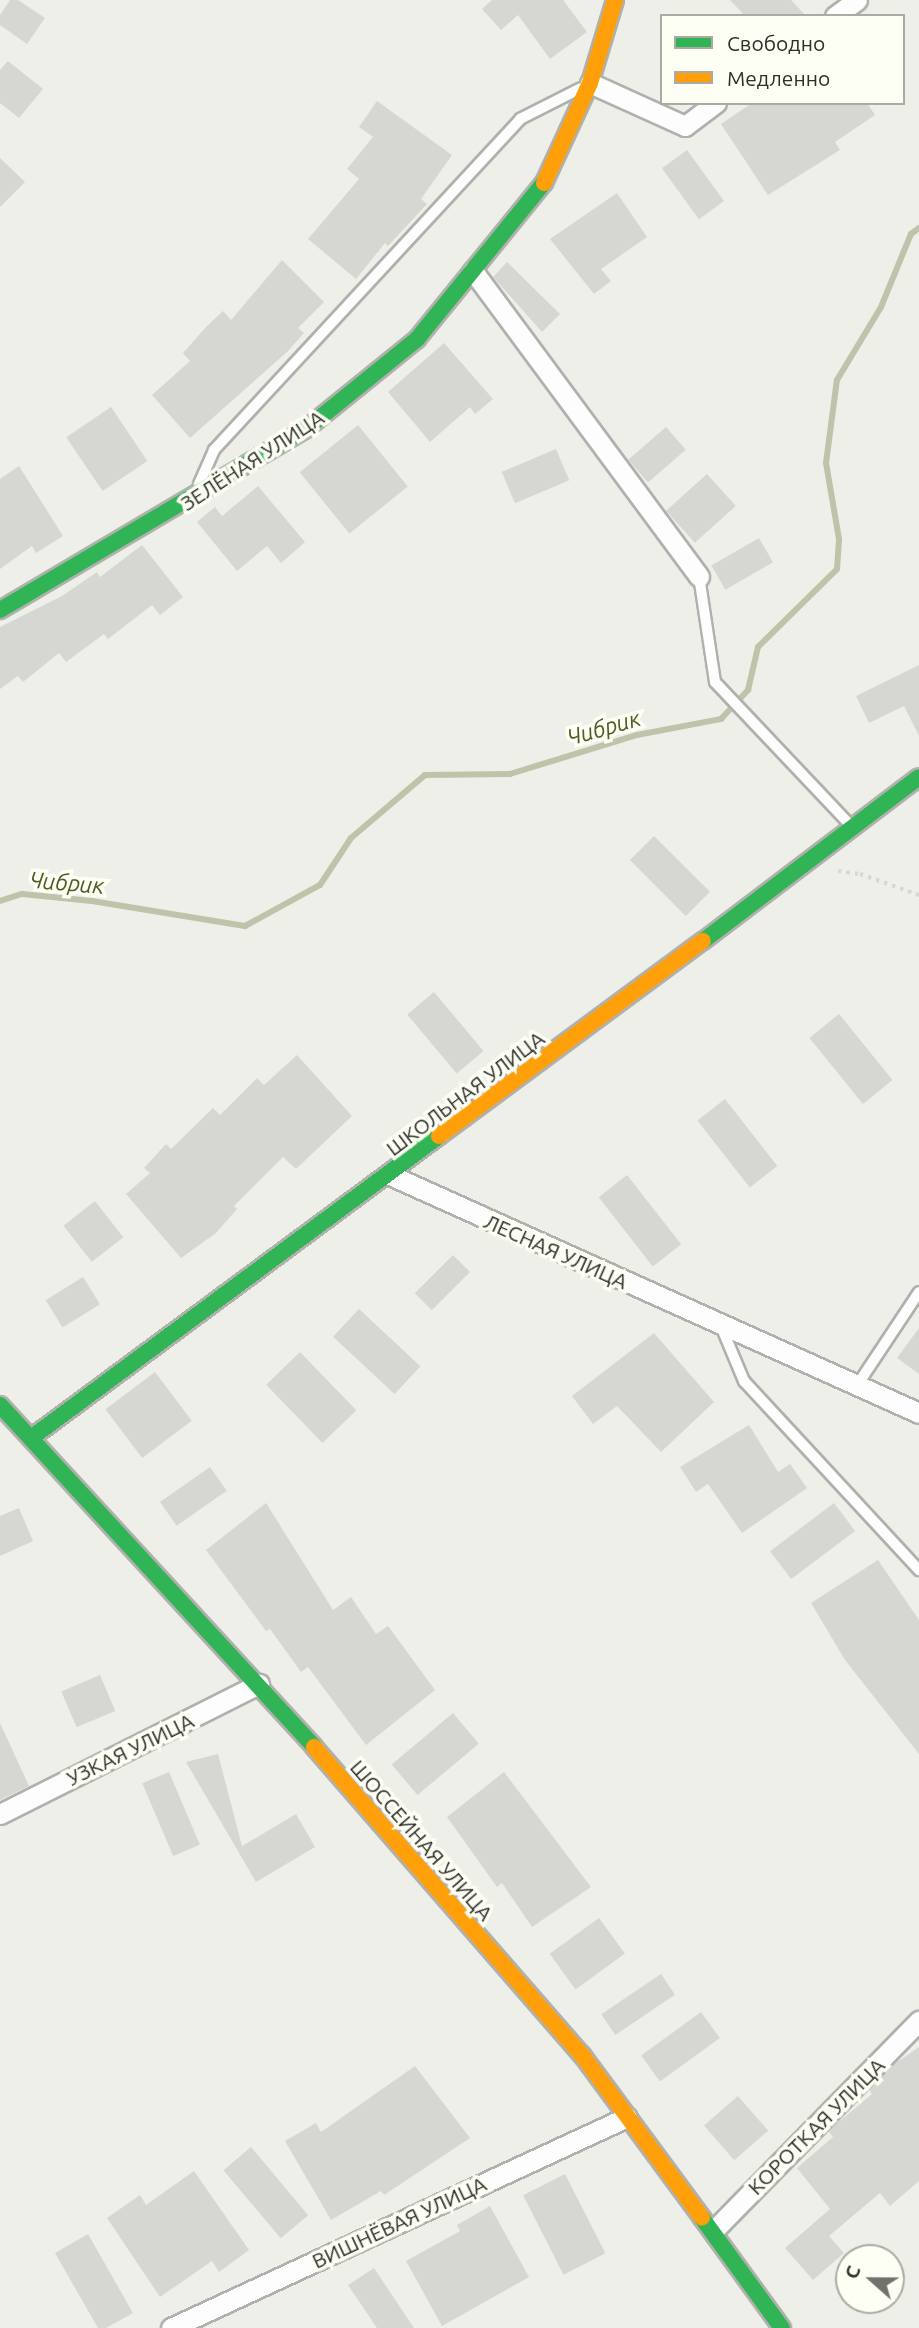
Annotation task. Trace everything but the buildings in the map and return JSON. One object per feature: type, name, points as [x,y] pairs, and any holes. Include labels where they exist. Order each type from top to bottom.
[{"type":"street","points":[[838,14],[857,0]]},
{"type":"street","name":"ЗЕЛЁНАЯ УЛИЦА","points":[[0,610],[306,429],[417,339],[540,191],[590,83],[610,3]]},
{"type":"street","points":[[590,83],[685,126],[713,105]]},
{"type":"street","points":[[474,271],[699,576]]},
{"type":"street","name":"ШКОЛЬНАЯ УЛИЦА","points":[[31,1438],[390,1175],[802,868],[919,777]]},
{"type":"street","name":"ЛЕСНАЯ УЛИЦА","points":[[390,1175],[856,1387],[919,1413]]},
{"type":"street","name":"ШОССЕЙНАЯ УЛИЦА","points":[[0,1405],[259,1685],[582,2055],[714,2230],[776,2326]]},
{"type":"street","name":"УЗКАЯ УЛИЦА","points":[[0,1814],[259,1685]]},
{"type":"street","name":"КОРОТКАЯ УЛИЦА","points":[[714,2230],[919,2021]]},
{"type":"street","name":"ВИШНЁВАЯ УЛИЦА","points":[[171,2328],[627,2117]]},
{"type":"lane","points":[[191,499],[214,450],[520,119],[590,83]]},
{"type":"lane","points":[[699,576],[715,682],[852,827]]},
{"type":"lane","points":[[856,1387],[919,1292]]},
{"type":"lane","points":[[721,1326],[744,1381],[919,1570]]},
{"type":"path","points":[[802,868],[860,874],[919,895]]},
{"type":"waterway","name":"Чибрик","points":[[0,901],[22,894],[92,901],[245,926],[320,885],[351,838],[425,775],[510,774],[637,735],[721,719],[748,690],[758,647],[837,569],[839,539],[826,463],[837,380],[881,307],[911,234],[919,228]]},
{"type":"traffic: fast","points":[[0,610],[306,429],[417,339],[544,183]]},
{"type":"traffic: fast","points":[[703,941],[919,777]]},
{"type":"traffic: fast","points":[[31,1438],[439,1136]]},
{"type":"traffic: fast","points":[[0,1405],[314,1747]]},
{"type":"traffic: fast","points":[[702,2218],[782,2328]]},
{"type":"traffic: slow","points":[[544,183],[590,83],[615,0]]},
{"type":"traffic: slow","points":[[439,1136],[703,941]]},
{"type":"traffic: slow","points":[[314,1747],[582,2055],[702,2218]]}]
